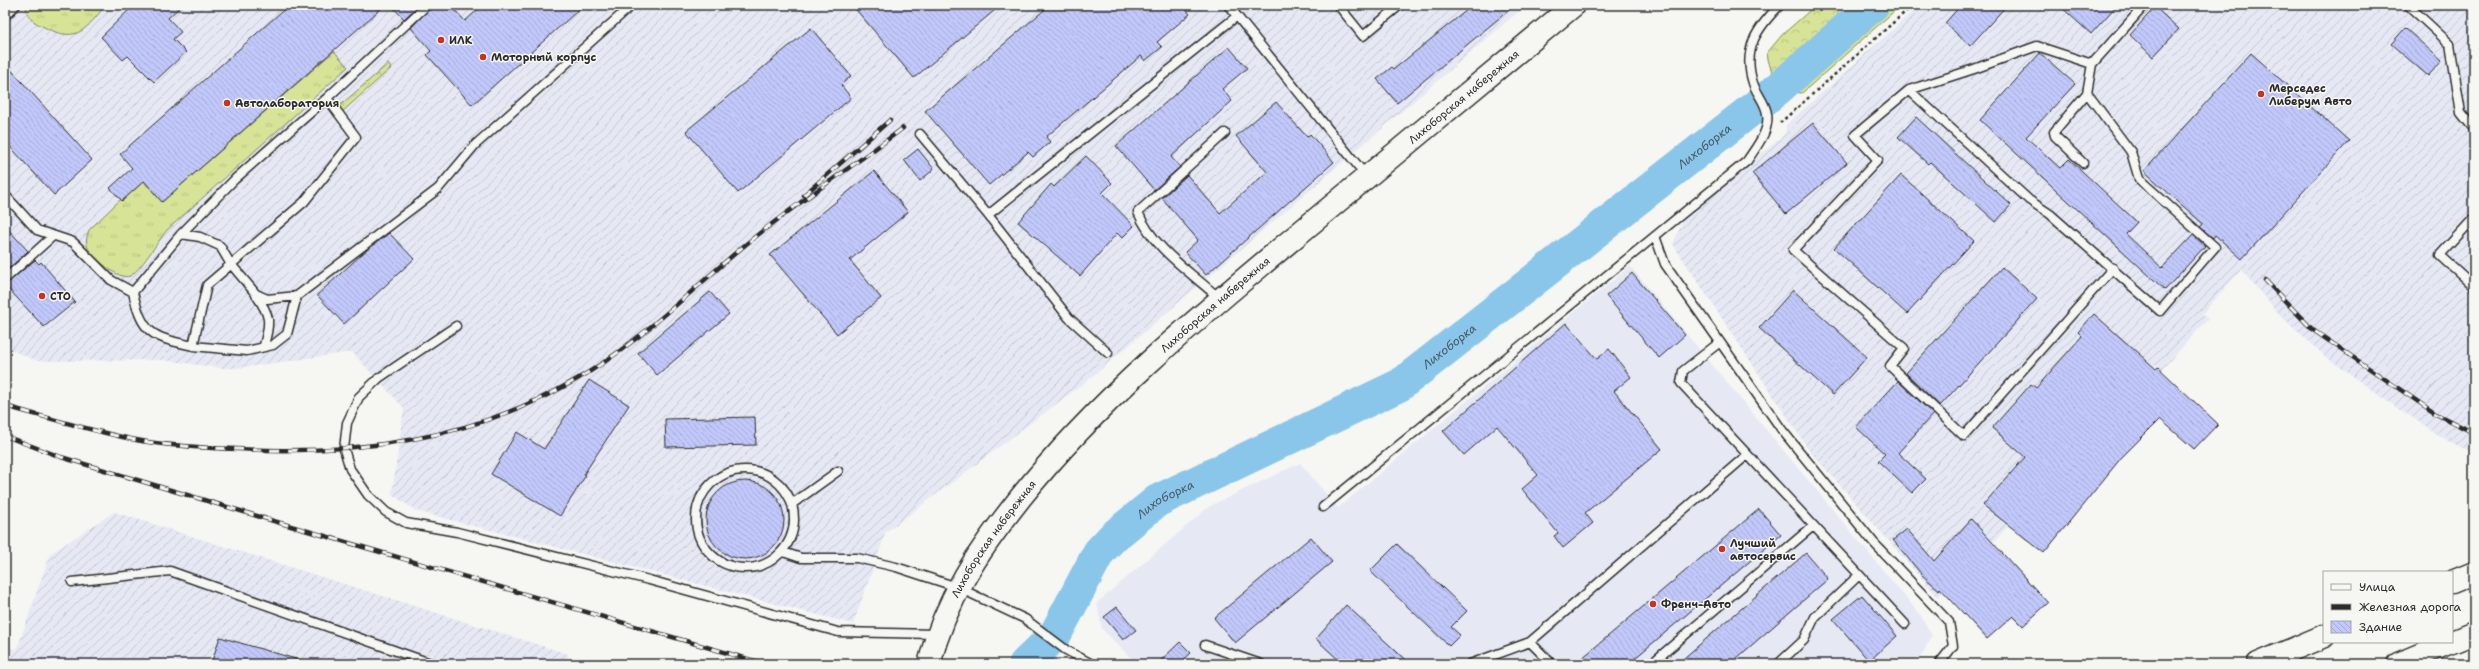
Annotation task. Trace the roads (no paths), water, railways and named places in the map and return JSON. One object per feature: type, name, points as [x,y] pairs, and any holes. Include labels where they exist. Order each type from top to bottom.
[{"type":"street","name":"Лихоборская набережная","points":[[929,664],[937,634],[957,587],[999,525],[1055,455],[1132,377],[1221,300],[1574,5]]},
{"type":"street","points":[[2453,582],[2474,573]]},
{"type":"street","points":[[2453,642],[2474,633]]},
{"type":"street","points":[[2258,664],[2323,636]]},
{"type":"street","points":[[2398,664],[2450,643]]},
{"type":"lane","points":[[5,16],[16,5]]},
{"type":"lane","points":[[297,296],[287,334],[273,345],[264,345],[247,351],[193,346],[159,339],[147,328],[136,311],[133,292],[181,234],[235,179],[327,98],[427,5]]},
{"type":"lane","points":[[256,294],[267,299],[297,296],[438,190],[475,145],[632,5]]},
{"type":"lane","points":[[1228,5],[1368,177]]},
{"type":"lane","points":[[1338,5],[1363,36],[1400,5]]},
{"type":"lane","points":[[1323,508],[1747,160],[1766,131],[1767,113],[1753,83],[1750,60],[1752,40],[1765,20],[1780,5]]},
{"type":"lane","points":[[2083,163],[2055,136],[2054,132],[2087,93],[2092,64],[2145,5]]},
{"type":"lane","points":[[2408,5],[2450,44],[2461,113],[2474,129]]},
{"type":"lane","points":[[988,215],[1237,16]]},
{"type":"lane","points":[[2092,64],[2037,46],[1910,90],[1855,134],[1878,160],[1793,250],[1904,348],[1890,366],[1964,436],[2113,268]]},
{"type":"lane","points":[[1910,90],[2029,200],[2050,214],[2160,311],[2215,246],[2139,179],[2131,152],[2087,93]]},
{"type":"lane","points":[[193,346],[207,285],[230,263],[304,202],[356,137],[327,98]]},
{"type":"lane","points":[[1221,300],[1155,241],[1142,224],[1138,212],[1225,133]]},
{"type":"lane","points":[[920,134],[988,215],[1069,318],[1108,353]]},
{"type":"lane","points":[[5,195],[37,230],[73,242],[112,280],[133,292]]},
{"type":"lane","points":[[2474,218],[2440,255],[2474,286]]},
{"type":"lane","points":[[181,234],[200,237],[220,246],[230,263],[256,294],[268,312],[269,328],[264,345]]},
{"type":"lane","points":[[5,279],[53,236]]},
{"type":"lane","points":[[1655,236],[1665,264],[1782,430],[1874,543],[1949,622],[1953,646],[1939,664]]},
{"type":"lane","points":[[456,326],[379,378],[359,397],[347,423],[344,449],[350,469],[368,495],[386,512],[406,523],[457,532],[650,580],[838,632],[937,634]]},
{"type":"lane","points":[[1720,342],[1683,371],[1681,384],[1905,624]]},
{"type":"lane","points":[[1470,664],[1530,642],[1747,455]]},
{"type":"lane","points":[[752,470],[769,476],[784,488],[792,504],[795,521],[791,537],[782,552],[768,563],[750,569],[732,567],[715,559],[702,545],[696,528],[696,509],[703,492],[716,478],[733,471],[752,470]]},
{"type":"lane","points":[[792,504],[838,470]]},
{"type":"lane","points":[[1651,664],[1813,526]]},
{"type":"lane","points":[[782,552],[801,558],[856,558],[896,567],[957,587],[1025,619],[1066,650],[1092,664]]},
{"type":"lane","points":[[72,582],[170,571],[433,664]]},
{"type":"lane","points":[[1778,664],[1804,640],[1815,617],[1859,575]]},
{"type":"lane","points":[[1530,642],[1552,664]]},
{"type":"lane","points":[[1205,645],[1261,664]]},
{"type":"waterway","name":"Лихоборка","points":[[1025,664],[1055,635],[1099,552],[1113,537],[1157,501],[1400,385],[1779,88],[1873,5]]},
{"type":"railway","points":[[804,195],[890,120]]},
{"type":"railway","points":[[5,406],[103,433],[136,440],[225,449],[281,450],[367,446],[409,440],[451,431],[492,418],[533,402],[572,382],[618,353],[662,318],[745,245],[903,128]]},
{"type":"railway","points":[[2265,280],[2313,330],[2436,414],[2474,433]]},
{"type":"railway","points":[[5,436],[61,457],[277,522],[765,664]]},
{"type":"place","name":"ИЛК","points":[[441,40]]},
{"type":"place","name":"Моторный корпус","points":[[483,57]]},
{"type":"place","name":"Мерседес Либерум Авто","points":[[2261,94]]},
{"type":"place","name":"Автолаборатория","points":[[227,103]]},
{"type":"place","name":"СТО","points":[[42,296]]},
{"type":"place","name":"Лучший автосервис","points":[[1722,549]]},
{"type":"place","name":"Френч-Авто","points":[[1653,604]]}]
